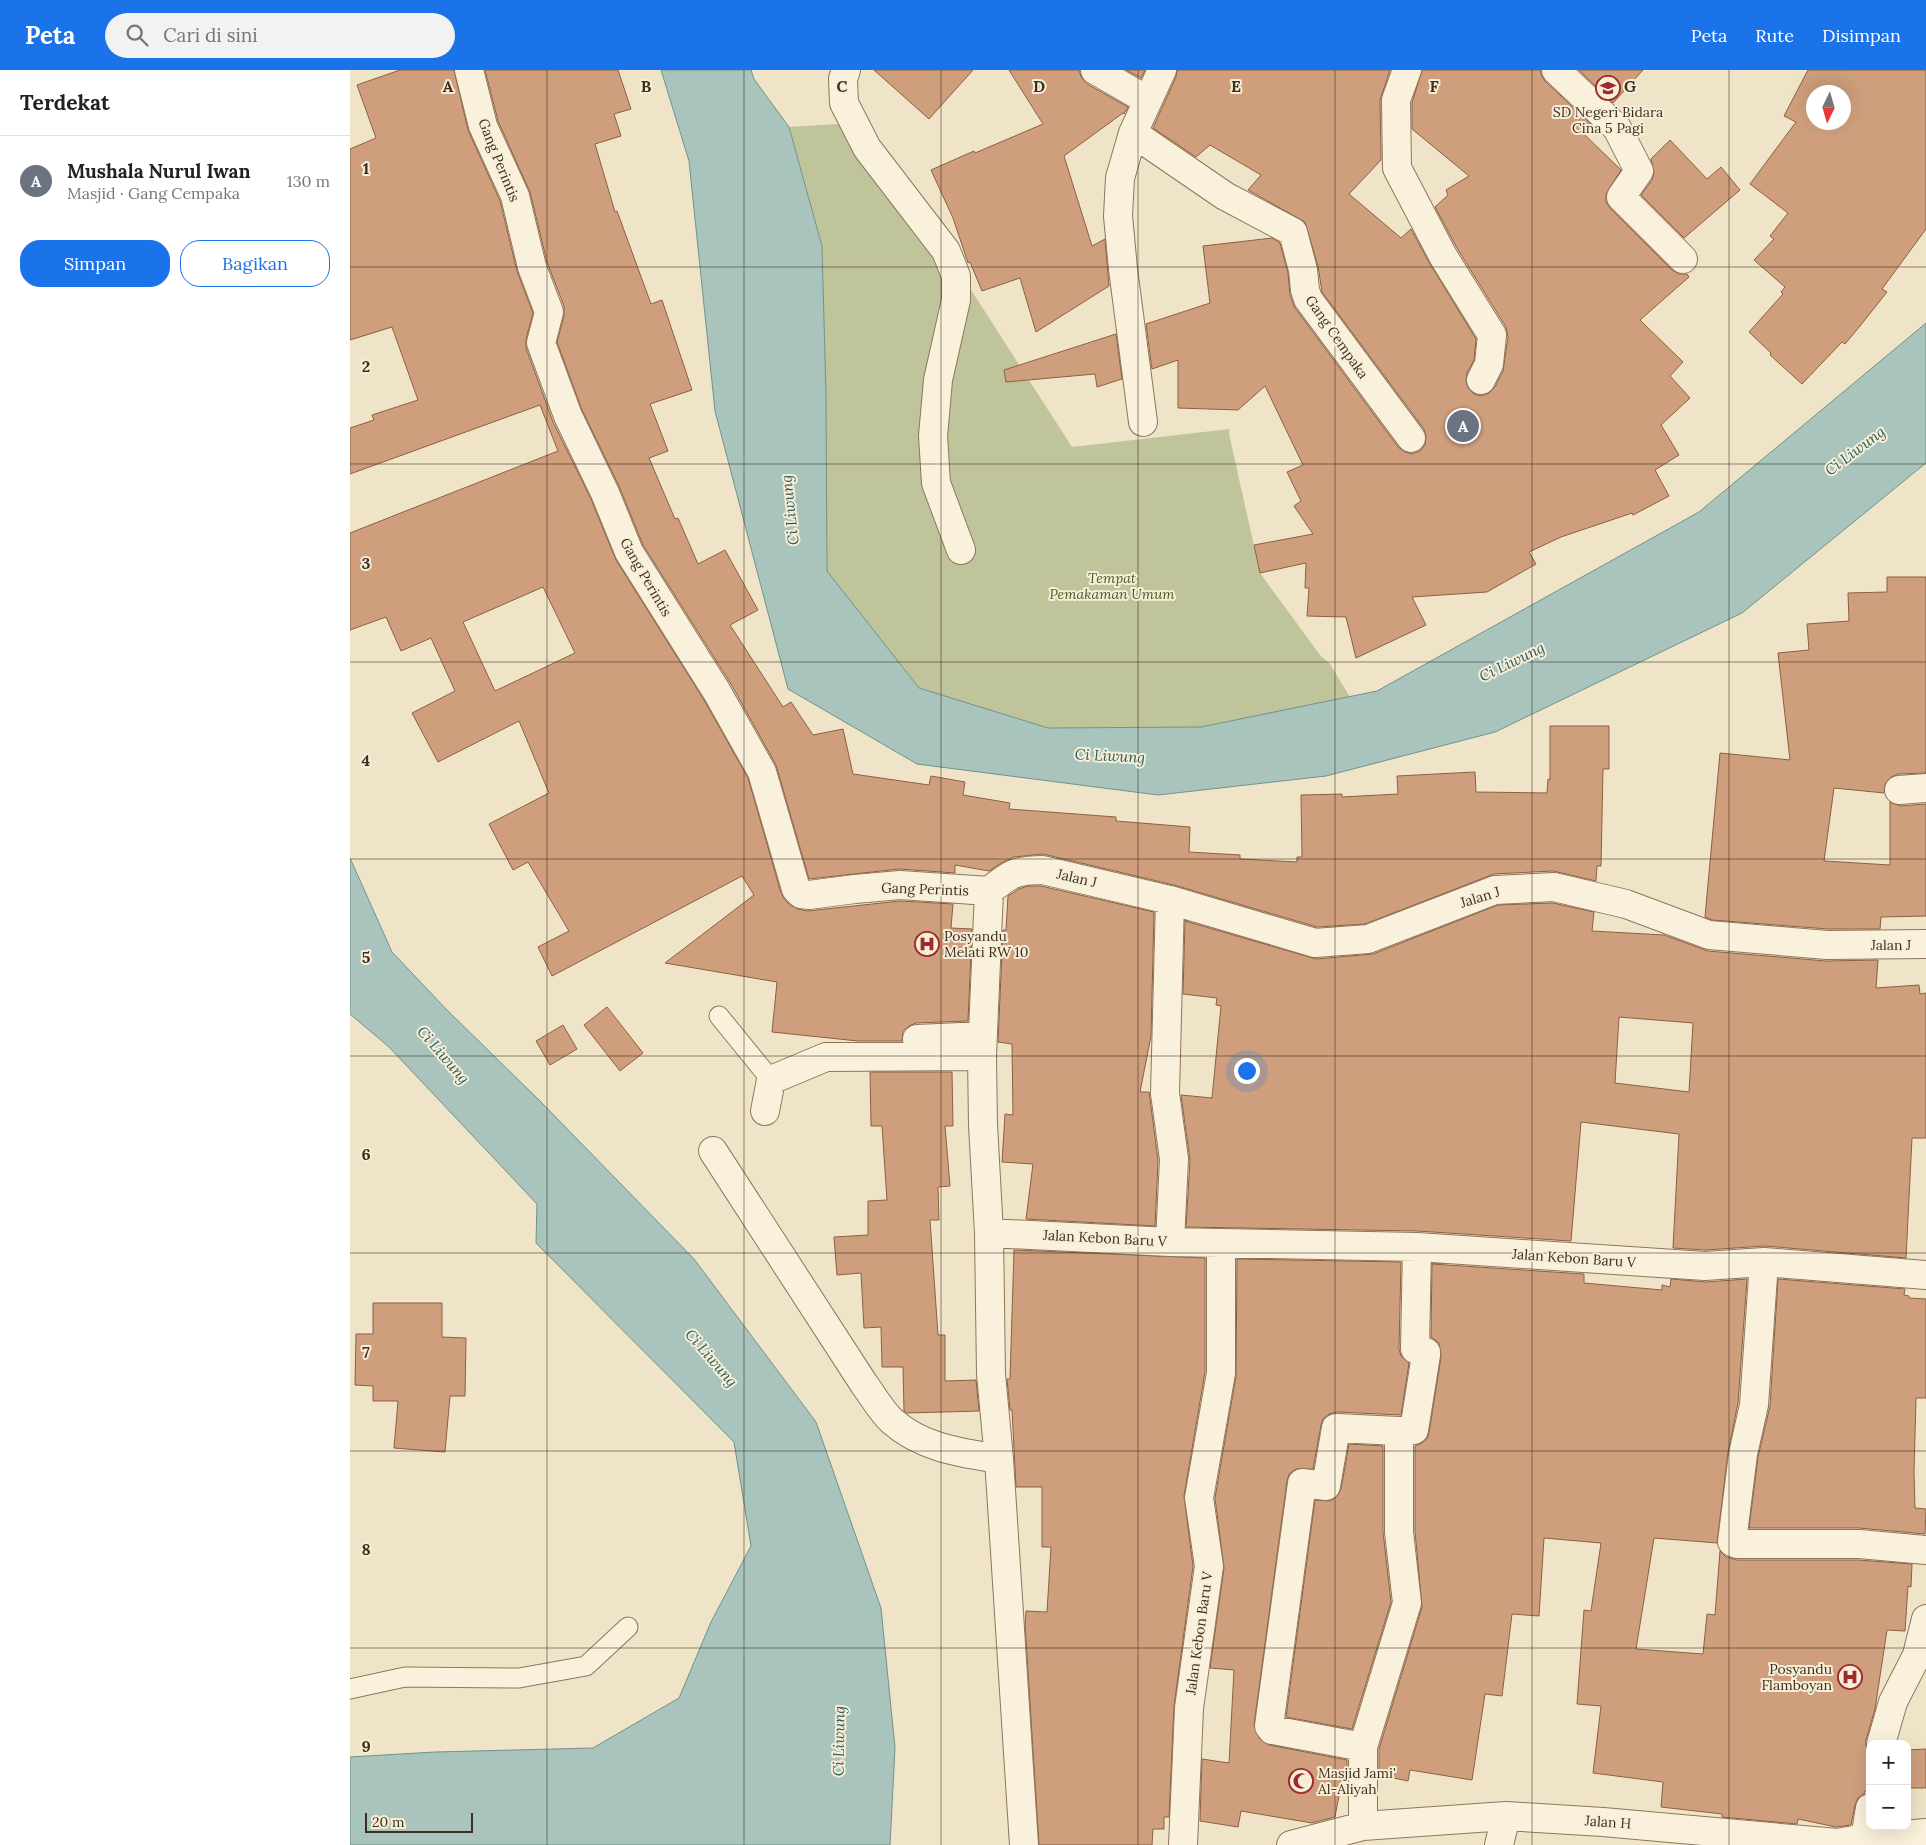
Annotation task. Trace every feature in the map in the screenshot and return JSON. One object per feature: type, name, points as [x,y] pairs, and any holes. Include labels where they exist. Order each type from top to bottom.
[{"type":"street","name":"Gang Perintis","points":[[469,70],[484,126],[515,196],[532,267],[549,312],[541,343],[568,416],[606,493],[628,552],[716,692],[762,772],[796,889],[801,894],[809,895],[855,888],[900,885],[990,891]]},
{"type":"street","points":[[846,70],[843,79],[844,103],[867,148],[946,251],[956,276],[956,300],[938,380],[933,436],[936,483],[960,550]]},
{"type":"street","points":[[1095,70],[1147,100]]},
{"type":"street","points":[[1143,422],[1118,216],[1120,178],[1132,133],[1162,70]]},
{"type":"street","points":[[1407,70],[1396,100],[1396,168],[1443,256],[1492,334],[1488,364],[1481,380]]},
{"type":"street","points":[[1556,70],[1617,128],[1639,170],[1621,197],[1682,260]]},
{"type":"street","name":"Gang Cempaka","points":[[1132,133],[1226,196],[1292,232],[1303,270],[1308,299],[1411,438]]},
{"type":"street","points":[[1899,790],[1926,788]]},
{"type":"street","name":"Jalan J","points":[[990,891],[1010,874],[1026,870],[1043,870],[1170,900],[1315,943],[1368,939],[1495,890],[1554,887],[1626,904],[1709,935],[1827,945],[1926,944]]},
{"type":"street","points":[[990,891],[983,1046],[983,1125],[989,1233],[991,1374],[999,1459],[1024,1845]]},
{"type":"street","points":[[1170,900],[1165,1093],[1174,1159],[1170,1242]]},
{"type":"street","points":[[819,1042],[983,1046]]},
{"type":"street","points":[[765,1111],[771,1080],[826,1058],[983,1046]]},
{"type":"street","points":[[713,1151],[864,1384],[892,1420],[919,1439],[952,1452],[999,1459]]},
{"type":"street","name":"Jalan Kebon Baru V","points":[[989,1233],[1170,1242],[1417,1246],[1705,1266],[1764,1262],[1926,1275]]},
{"type":"street","name":"Jalan Kebon Baru V","points":[[1182,1845],[1189,1708],[1209,1566],[1199,1498],[1221,1373],[1222,1243]]},
{"type":"street","points":[[1363,1747],[1272,1730],[1269,1726],[1302,1483],[1326,1486],[1336,1428],[1414,1430],[1426,1355],[1423,1350],[1415,1349],[1417,1246]]},
{"type":"street","points":[[1764,1262],[1754,1406],[1743,1454],[1732,1542],[1746,1544],[1859,1544],[1926,1550]]},
{"type":"street","points":[[1363,1826],[1363,1747],[1407,1603],[1399,1532],[1399,1431]]},
{"type":"street","points":[[1882,1740],[1893,1702],[1917,1655],[1926,1619]]},
{"type":"street","points":[[1500,1845],[1506,1816]]},
{"type":"street","name":"Jalan H","points":[[1291,1845],[1363,1826],[1506,1816],[1603,1822],[1837,1844],[1865,1838],[1926,1833]]},
{"type":"street","points":[[1865,1838],[1866,1830]]},
{"type":"lane","points":[[719,1016],[771,1080]]},
{"type":"lane","points":[[350,1689],[405,1677],[519,1678],[586,1666],[628,1626]]},
{"type":"green space","name":"Tempat Pemakaman Umum","points":[[854,123],[946,251],[1072,447],[1230,429],[1229,434],[1260,573],[1320,655],[1330,664],[1350,697],[1201,727],[1048,728],[919,688],[827,571],[826,395],[822,246],[789,127]]},
{"type":"water","name":"Ci Liwung","points":[[661,70],[751,70],[754,79],[789,127],[822,246],[826,395],[827,571],[919,688],[1048,728],[1201,727],[1377,691],[1699,512],[1926,323],[1926,463],[1742,613],[1495,732],[1326,776],[1158,795],[917,764],[788,689],[715,411],[689,161]]},
{"type":"water","name":"Ci Liwung","points":[[350,858],[392,952],[694,1259],[816,1422],[881,1608],[895,1748],[890,1845],[350,1845],[350,1757],[435,1752],[593,1748],[679,1698],[711,1622],[751,1546],[734,1442],[536,1243],[537,1204],[389,1047],[350,1014]]},
{"type":"building","points":[[400,70],[454,70],[468,130],[500,201],[517,271],[533,313],[526,339],[526,348],[553,422],[591,499],[616,560],[704,700],[748,778],[781,893],[790,905],[807,911],[900,901],[953,904],[951,928],[972,929],[968,1021],[916,1023],[903,1031],[902,1041],[858,1041],[772,1032],[777,982],[665,963],[754,895],[742,876],[552,976],[538,947],[569,931],[528,862],[513,870],[489,824],[549,793],[519,721],[438,762],[412,713],[455,691],[431,638],[401,651],[386,617],[350,630],[350,533],[558,451],[540,405],[350,474],[350,428],[374,420],[372,415],[418,400],[392,327],[350,340],[350,149],[376,138],[357,85]],"holes":[[[543,587],[575,653],[495,691],[463,622]]]},
{"type":"building","points":[[485,70],[618,70],[631,109],[614,114],[621,136],[595,144],[615,212],[617,211],[651,304],[662,300],[692,390],[650,404],[668,451],[649,458],[675,519],[678,518],[698,564],[725,550],[758,610],[730,625],[783,707],[791,702],[813,735],[843,729],[853,774],[929,785],[931,776],[965,782],[963,795],[1010,803],[1009,809],[1116,817],[1116,821],[1190,827],[1189,852],[1240,855],[1240,859],[1297,862],[1297,857],[1302,857],[1301,795],[1342,794],[1342,797],[1398,794],[1397,776],[1475,772],[1476,792],[1547,793],[1548,779],[1550,780],[1550,726],[1609,726],[1609,769],[1603,769],[1601,866],[1597,866],[1596,881],[1553,871],[1494,874],[1365,924],[1317,927],[1174,885],[1043,854],[1014,857],[989,871],[955,865],[955,873],[899,869],[809,879],[776,765],[731,684],[643,545],[619,486],[582,410],[557,342],[564,316],[564,306],[547,262],[530,192],[498,121]]},
{"type":"building","points":[[874,70],[973,70],[929,119]]},
{"type":"building","points":[[1009,70],[1079,70],[1081,77],[1087,84],[1128,107],[1124,114],[1064,156],[1092,246],[1105,239],[1109,286],[1036,332],[1020,278],[982,291],[970,262],[968,263],[953,218],[931,170],[1043,124]]},
{"type":"building","points":[[1126,70],[1145,70],[1141,78]]},
{"type":"building","points":[[1177,70],[1390,70],[1380,100],[1381,160],[1349,194],[1401,238],[1411,229],[1476,339],[1474,360],[1467,373],[1466,381],[1468,388],[1474,394],[1481,396],[1489,393],[1495,387],[1503,371],[1508,337],[1506,327],[1457,248],[1435,207],[1448,195],[1446,190],[1469,176],[1412,129],[1412,103],[1422,70],[1541,70],[1541,75],[1545,81],[1592,125],[1584,134],[1621,170],[1606,194],[1606,202],[1610,208],[1672,270],[1679,274],[1687,274],[1689,277],[1640,320],[1683,362],[1670,376],[1690,398],[1661,425],[1679,455],[1655,470],[1669,496],[1633,515],[1632,513],[1561,537],[1529,552],[1536,564],[1487,592],[1412,597],[1426,625],[1356,658],[1346,617],[1307,616],[1309,588],[1305,588],[1306,563],[1260,573],[1254,545],[1313,534],[1294,506],[1301,501],[1287,472],[1303,465],[1265,386],[1238,410],[1178,408],[1178,360],[1152,369],[1146,324],[1210,303],[1203,246],[1272,238],[1280,243],[1288,273],[1290,295],[1295,308],[1398,447],[1412,454],[1420,451],[1425,445],[1426,436],[1424,429],[1322,292],[1318,266],[1305,222],[1248,190],[1261,175],[1210,145],[1196,157],[1153,128],[1176,77]]},
{"type":"building","name":"SD Negeri Bidara Cina 5 Pagi","points":[[1579,70],[1643,70],[1613,103]]},
{"type":"building","points":[[1808,70],[1926,70],[1926,229],[1882,289],[1887,292],[1860,326],[1845,344],[1842,342],[1802,384],[1770,355],[1771,353],[1749,332],[1783,294],[1781,292],[1785,287],[1754,260],[1774,239],[1770,236],[1788,213],[1750,184],[1796,122],[1784,116]]},
{"type":"building","points":[[1670,140],[1707,179],[1721,167],[1740,190],[1684,238],[1641,195],[1652,180],[1654,173],[1651,159]]},
{"type":"building","points":[[1116,334],[1122,379],[1097,387],[1095,374],[1006,382],[1004,370]]},
{"type":"building","points":[[1887,577],[1926,577],[1926,773],[1898,774],[1891,777],[1885,784],[1884,793],[1834,788],[1824,861],[1890,865],[1890,802],[1900,806],[1926,804],[1926,916],[1881,917],[1880,929],[1828,929],[1712,920],[1705,917],[1720,753],[1790,760],[1778,653],[1809,650],[1807,624],[1849,621],[1848,593],[1887,592]]},
{"type":"building","points":[[1028,886],[1041,886],[1154,912],[1151,1036],[1140,1092],[1149,1092],[1158,1160],[1155,1226],[1026,1219],[1033,1164],[1002,1162],[1005,1114],[1013,1115],[1012,1044],[998,1042],[1003,930],[1006,930],[1008,896]]},
{"type":"building","points":[[1553,903],[1594,912],[1592,931],[1664,935],[1708,951],[1826,961],[1878,960],[1876,988],[1919,985],[1920,994],[1926,993],[1926,1138],[1912,1138],[1906,1258],[1765,1246],[1705,1250],[1673,1248],[1679,1134],[1581,1122],[1571,1241],[1417,1231],[1186,1227],[1190,1160],[1181,1095],[1212,1098],[1221,1006],[1216,1005],[1217,998],[1183,994],[1185,921],[1316,959],[1373,954],[1498,905]],"holes":[[[1619,1017],[1693,1023],[1689,1092],[1615,1083]]]},
{"type":"building","points":[[607,1007],[643,1053],[620,1071],[584,1025]]},
{"type":"building","points":[[563,1025],[577,1049],[550,1065],[536,1041]]},
{"type":"building","points":[[870,1072],[952,1072],[953,1126],[945,1126],[950,1186],[938,1187],[939,1220],[930,1220],[938,1335],[945,1335],[945,1381],[976,1380],[979,1411],[907,1413],[904,1411],[903,1367],[882,1367],[881,1327],[864,1328],[861,1273],[837,1275],[834,1237],[868,1235],[868,1201],[887,1200],[882,1126],[871,1126]]},
{"type":"building","points":[[1014,1250],[1205,1258],[1205,1372],[1184,1496],[1193,1566],[1174,1706],[1169,1817],[1164,1817],[1164,1829],[1153,1829],[1152,1845],[1039,1845],[1025,1624],[1026,1611],[1047,1612],[1051,1547],[1042,1547],[1042,1487],[1016,1487],[1012,1410],[1010,1410],[1007,1379],[1010,1379]]},
{"type":"building","points":[[1237,1259],[1401,1262],[1399,1349],[1401,1356],[1409,1363],[1401,1415],[1337,1412],[1329,1414],[1323,1419],[1321,1425],[1313,1469],[1296,1469],[1289,1474],[1287,1481],[1254,1725],[1260,1739],[1269,1745],[1347,1760],[1347,1770],[1344,1769],[1335,1817],[1312,1823],[1241,1811],[1238,1827],[1200,1821],[1202,1759],[1229,1763],[1234,1670],[1210,1668],[1224,1568],[1215,1498],[1236,1376]]},
{"type":"building","points":[[1432,1264],[1584,1274],[1584,1283],[1662,1290],[1662,1285],[1670,1287],[1671,1279],[1706,1282],[1747,1279],[1738,1403],[1728,1452],[1717,1543],[1654,1538],[1636,1649],[1703,1654],[1707,1614],[1715,1615],[1720,1551],[1726,1557],[1737,1560],[1858,1560],[1912,1564],[1911,1587],[1908,1586],[1905,1631],[1887,1630],[1875,1709],[1866,1740],[1866,1791],[1858,1798],[1851,1825],[1836,1827],[1798,1819],[1797,1824],[1722,1817],[1722,1814],[1661,1807],[1663,1782],[1593,1773],[1601,1706],[1577,1704],[1584,1610],[1591,1611],[1601,1543],[1544,1538],[1539,1616],[1512,1614],[1502,1696],[1485,1694],[1472,1780],[1410,1770],[1408,1781],[1379,1775],[1379,1749],[1422,1607],[1415,1531],[1415,1446],[1427,1439],[1429,1433],[1441,1357],[1439,1343],[1431,1337]]},
{"type":"building","points":[[1778,1279],[1905,1289],[1904,1295],[1909,1296],[1909,1298],[1926,1299],[1926,1398],[1916,1398],[1914,1472],[1915,1508],[1926,1509],[1925,1534],[1859,1528],[1749,1528],[1758,1457],[1770,1406]]},
{"type":"building","points":[[373,1303],[442,1303],[442,1337],[466,1338],[465,1396],[450,1396],[445,1452],[394,1448],[398,1401],[373,1401],[373,1386],[355,1385],[356,1334],[373,1334]]},
{"type":"building","points":[[1349,1444],[1383,1446],[1383,1532],[1391,1602],[1352,1729],[1286,1717],[1315,1500],[1331,1501],[1338,1495],[1341,1489]]},
{"type":"building","points":[[1926,1749],[1926,1788],[1911,1788],[1911,1750]]},
{"type":"place","name":"SD Negeri Bidara Cina 5 Pagi","points":[[1608,88]]},
{"type":"place","name":"Mushala Nurul Iwan","points":[[1463,426]]},
{"type":"place","name":"Posyandu Melati RW 10","points":[[927,944]]},
{"type":"place","name":"Posyandu Flamboyan","points":[[1850,1677]]},
{"type":"place","name":"Masjid Jami' Al-Aliyah","points":[[1301,1781]]}]
